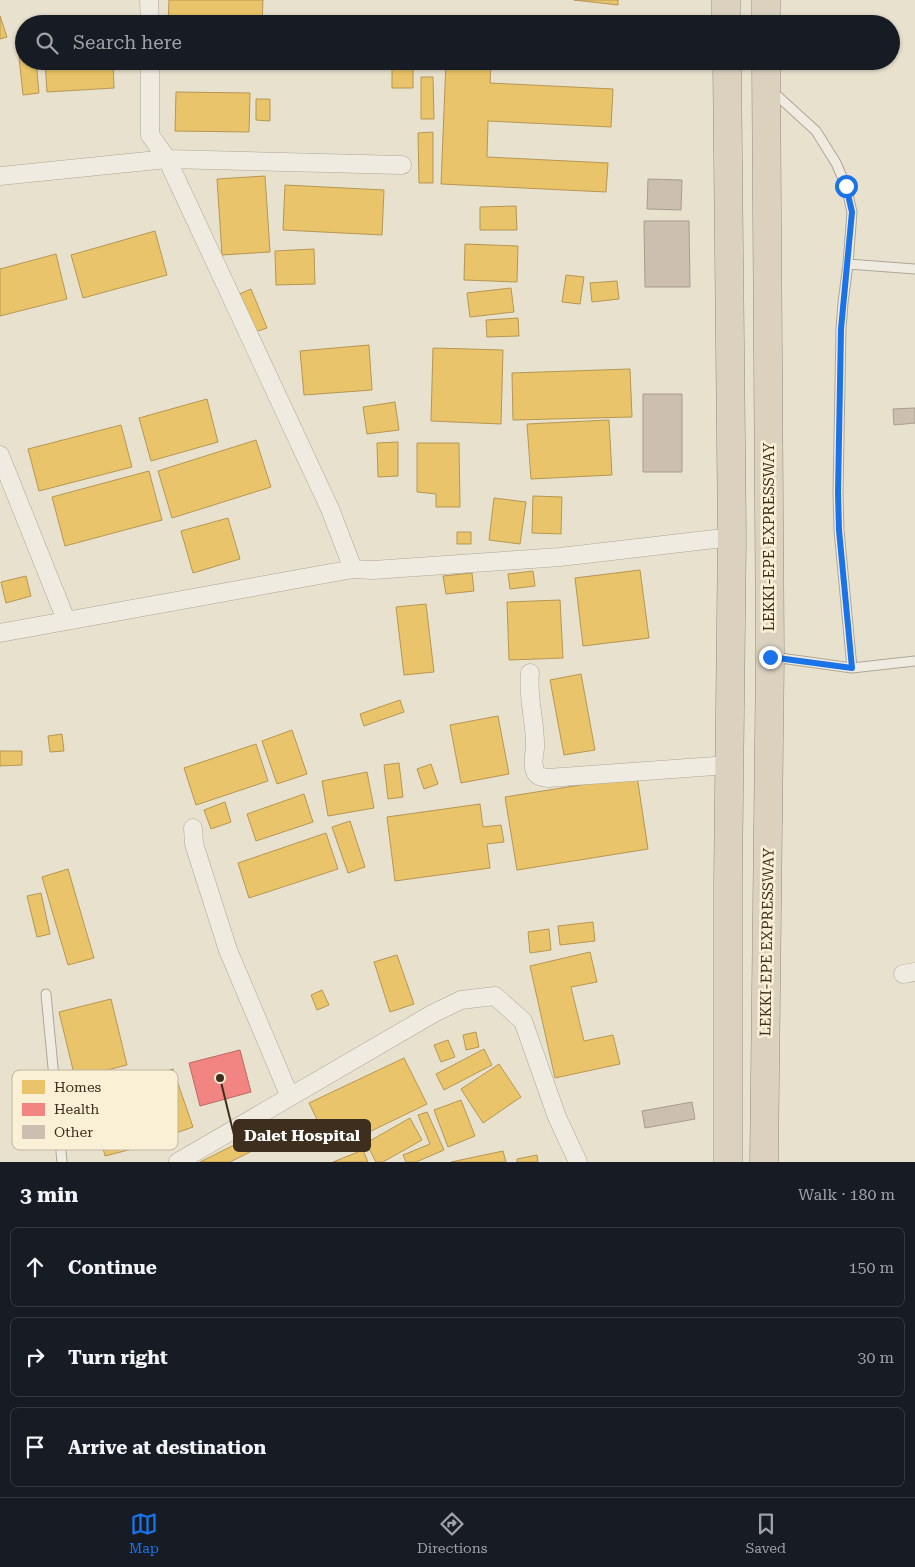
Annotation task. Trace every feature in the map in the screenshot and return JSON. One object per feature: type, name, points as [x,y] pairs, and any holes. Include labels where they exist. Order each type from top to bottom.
[{"type":"highway","points":[[726,0],[726,15]]},
{"type":"highway","points":[[766,0],[766,15]]},
{"type":"highway","points":[[726,70],[732,537],[729,765],[728,1162]]},
{"type":"highway","name":"LEKKI-EPE EXPRESSWAY","points":[[764,1162],[770,657],[766,73]]},
{"type":"highway","points":[[731,497],[769,496]]},
{"type":"street","points":[[150,0],[150,15]]},
{"type":"street","points":[[150,70],[150,135],[167,160],[330,509],[353,568]]},
{"type":"street","points":[[0,176],[167,160],[402,165]]},
{"type":"street","points":[[0,455],[66,620]]},
{"type":"street","points":[[0,632],[353,568],[373,570],[560,557],[732,537]]},
{"type":"street","points":[[530,673],[529,685],[536,732],[534,765],[535,772],[540,777],[548,778],[729,765]]},
{"type":"street","points":[[193,828],[194,844],[228,950],[290,1097]]},
{"type":"street","points":[[178,1162],[434,1013],[460,1000],[495,996],[524,1021],[557,1117],[578,1162]]},
{"type":"lane","points":[[766,73],[816,131],[836,163],[846,186],[852,212],[841,329],[838,493],[839,530],[852,668]]},
{"type":"lane","points":[[848,264],[915,269]]},
{"type":"lane","points":[[770,657],[852,668],[915,661]]},
{"type":"lane","points":[[46,994],[53,1070]]},
{"type":"building: Homes","points":[[169,0],[263,0],[262,15],[168,15]]},
{"type":"building: Homes","points":[[574,0],[618,0],[618,5]]},
{"type":"building: Homes","points":[[0,16],[7,37],[0,39]]},
{"type":"building: Homes","points":[[20,70],[37,70],[39,93],[23,95]]},
{"type":"building: Homes","points":[[46,70],[113,70],[114,88],[47,92]]},
{"type":"building: Homes","points":[[392,70],[413,70],[413,88],[392,88]]},
{"type":"building: Homes","points":[[446,70],[491,70],[490,83],[613,89],[611,127],[488,121],[487,157],[608,163],[606,192],[441,184]]},
{"type":"building: Homes","points":[[421,77],[433,77],[434,119],[421,119]]},
{"type":"building: Homes","points":[[176,92],[250,93],[249,132],[175,131]]},
{"type":"building: Homes","points":[[256,99],[270,99],[270,121],[256,120]]},
{"type":"building: Homes","points":[[433,132],[433,183],[419,183],[418,133]]},
{"type":"building: Homes","points":[[265,176],[270,252],[222,255],[217,179]]},
{"type":"building: Homes","points":[[285,185],[384,190],[382,235],[283,230]]},
{"type":"building: Homes","points":[[516,206],[517,230],[480,230],[480,207]]},
{"type":"building: Homes","points":[[155,231],[167,275],[83,298],[71,255]]},
{"type":"building: Homes","points":[[465,244],[518,246],[517,282],[464,280]]},
{"type":"building: Homes","points":[[314,249],[315,284],[276,285],[275,251]]},
{"type":"building: Homes","points":[[56,254],[67,299],[0,316],[0,269]]},
{"type":"building: Homes","points":[[566,275],[584,277],[580,304],[562,302]]},
{"type":"building: Homes","points":[[617,281],[619,299],[592,302],[590,283]]},
{"type":"building: Homes","points":[[511,288],[514,312],[470,317],[467,293]]},
{"type":"building: Homes","points":[[251,289],[267,328],[252,333],[237,295]]},
{"type":"building: Homes","points":[[518,318],[519,336],[487,337],[486,320]]},
{"type":"building: Homes","points":[[369,345],[372,390],[304,395],[300,351]]},
{"type":"building: Homes","points":[[433,348],[503,350],[501,424],[431,421]]},
{"type":"building: Homes","points":[[630,369],[632,417],[513,420],[512,373]]},
{"type":"building: Homes","points":[[207,399],[218,442],[151,461],[139,418]]},
{"type":"building: Homes","points":[[395,402],[399,430],[367,434],[363,407]]},
{"type":"building: Homes","points":[[609,420],[612,475],[531,479],[527,424]]},
{"type":"building: Homes","points":[[121,425],[132,467],[39,491],[28,449]]},
{"type":"building: Homes","points":[[256,440],[271,487],[172,518],[158,471]]},
{"type":"building: Homes","points":[[398,442],[398,476],[378,477],[377,443]]},
{"type":"building: Homes","points":[[417,443],[459,443],[460,507],[436,507],[436,494],[417,492]]},
{"type":"building: Homes","points":[[149,471],[162,520],[65,546],[52,497]]},
{"type":"building: Homes","points":[[533,496],[562,497],[561,534],[532,533]]},
{"type":"building: Homes","points":[[494,498],[526,502],[520,544],[489,540]]},
{"type":"building: Homes","points":[[228,518],[240,559],[193,573],[181,531]]},
{"type":"building: Homes","points":[[457,532],[471,532],[471,544],[457,544]]},
{"type":"building: Homes","points":[[640,570],[649,638],[583,646],[575,578]]},
{"type":"building: Homes","points":[[533,571],[535,586],[510,589],[508,574]]},
{"type":"building: Homes","points":[[472,573],[474,591],[446,594],[443,576]]},
{"type":"building: Homes","points":[[26,576],[31,596],[6,603],[1,582]]},
{"type":"building: Homes","points":[[560,600],[563,658],[509,660],[507,602]]},
{"type":"building: Homes","points":[[426,604],[434,672],[404,675],[396,607]]},
{"type":"building: Homes","points":[[581,674],[595,750],[564,755],[550,680]]},
{"type":"building: Homes","points":[[400,700],[404,712],[364,726],[360,714]]},
{"type":"building: Homes","points":[[498,716],[509,774],[461,783],[450,725]]},
{"type":"building: Homes","points":[[292,730],[307,774],[277,784],[262,741]]},
{"type":"building: Homes","points":[[62,734],[64,751],[50,752],[48,736]]},
{"type":"building: Homes","points":[[256,744],[268,781],[196,805],[184,768]]},
{"type":"building: Homes","points":[[0,751],[22,751],[22,765],[0,766]]},
{"type":"building: Homes","points":[[399,763],[403,797],[388,799],[384,765]]},
{"type":"building: Homes","points":[[431,764],[438,784],[424,789],[417,769]]},
{"type":"building: Homes","points":[[367,772],[374,808],[328,816],[322,781]]},
{"type":"building: Homes","points":[[637,776],[648,849],[517,870],[505,797]]},
{"type":"building: Homes","points":[[304,794],[313,822],[256,841],[247,814]]},
{"type":"building: Homes","points":[[225,802],[231,822],[211,829],[204,810]]},
{"type":"building: Homes","points":[[480,804],[483,827],[501,825],[504,842],[487,844],[490,868],[395,881],[387,817]]},
{"type":"building: Homes","points":[[350,821],[365,867],[348,873],[332,827]]},
{"type":"building: Homes","points":[[326,833],[338,869],[249,898],[238,863]]},
{"type":"building: Homes","points":[[68,869],[94,958],[68,965],[42,877]]},
{"type":"building: Homes","points":[[41,893],[50,934],[37,937],[27,896]]},
{"type":"building: Homes","points":[[593,922],[595,941],[560,945],[558,926]]},
{"type":"building: Homes","points":[[549,929],[551,950],[530,953],[528,932]]},
{"type":"building: Homes","points":[[590,952],[597,982],[571,987],[584,1041],[613,1035],[620,1064],[555,1078],[530,966]]},
{"type":"building: Homes","points":[[397,955],[414,1004],[390,1012],[374,962]]},
{"type":"building: Homes","points":[[322,990],[329,1005],[317,1010],[311,995]]},
{"type":"building: Homes","points":[[111,999],[127,1065],[107,1070],[73,1070],[59,1012]]},
{"type":"building: Homes","points":[[476,1032],[479,1047],[466,1050],[463,1035]]},
{"type":"building: Homes","points":[[448,1040],[455,1057],[441,1062],[434,1045]]},
{"type":"building: Homes","points":[[484,1049],[492,1065],[444,1090],[436,1074]]},
{"type":"building: Homes","points":[[404,1058],[427,1104],[332,1150],[309,1103]]},
{"type":"building: Homes","points":[[499,1064],[521,1097],[483,1123],[461,1089]]},
{"type":"building: Homes","points":[[178,1084],[193,1127],[178,1132]]},
{"type":"building: Homes","points":[[461,1100],[475,1136],[448,1147],[434,1110]]},
{"type":"building: Homes","points":[[427,1112],[444,1150],[416,1162],[406,1162],[403,1155],[430,1144],[418,1115]]},
{"type":"building: Homes","points":[[410,1118],[422,1140],[383,1162],[376,1162],[366,1143]]},
{"type":"building: Homes","points":[[248,1138],[254,1150],[230,1162],[200,1162]]},
{"type":"building: Homes","points":[[103,1150],[128,1150],[105,1156]]},
{"type":"building: Homes","points":[[363,1150],[368,1162],[333,1162]]},
{"type":"building: Homes","points":[[503,1151],[506,1162],[451,1162]]},
{"type":"building: Homes","points":[[537,1155],[538,1162],[517,1162],[517,1159]]},
{"type":"building: Health","points":[[240,1050],[251,1092],[200,1106],[189,1063]]},
{"type":"building: Other","points":[[648,179],[682,180],[681,210],[647,209]]},
{"type":"building: Other","points":[[644,221],[689,221],[690,287],[645,287]]},
{"type":"building: Other","points":[[643,394],[682,394],[682,472],[643,472]]},
{"type":"building: Other","points":[[915,408],[915,423],[894,425],[893,409]]},
{"type":"building: Other","points":[[692,1102],[695,1119],[645,1128],[642,1111]]},
{"type":"place","name":"Dalet Hospital","points":[[220,1078]]},
{"type":"route","points":[[770,657],[852,668],[839,530],[838,493],[841,329],[852,212],[846,186]]}]
